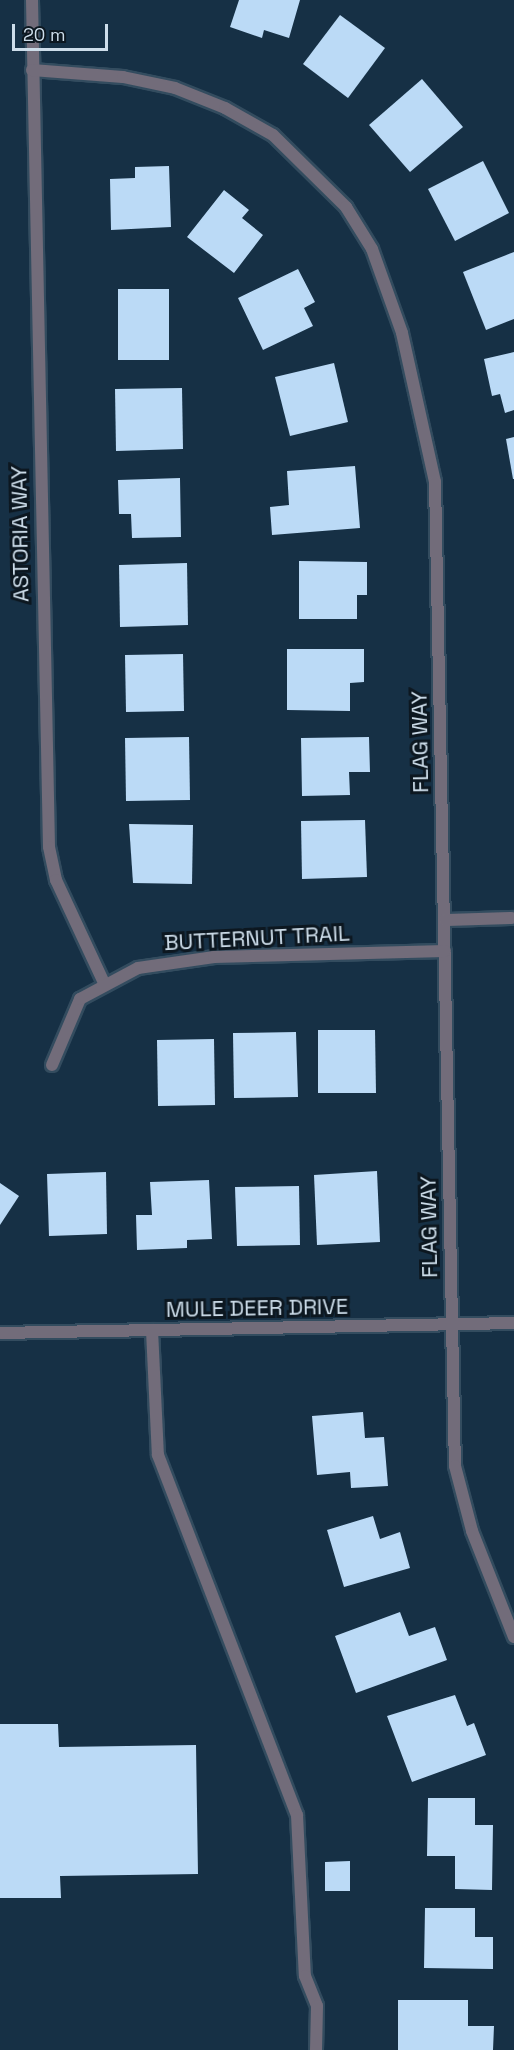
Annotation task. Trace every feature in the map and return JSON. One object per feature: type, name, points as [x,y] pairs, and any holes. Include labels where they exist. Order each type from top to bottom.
[{"type":"street","name":"ASTORIA WAY","points":[[32,0],[49,847],[56,880],[104,983]]},
{"type":"street","name":"FLAG WAY","points":[[32,70],[123,77],[175,88],[225,108],[273,135],[310,167],[346,207],[372,249],[405,344],[435,482],[455,1466],[472,1531],[514,1637]]},
{"type":"street","points":[[444,920],[512,918]]},
{"type":"street","name":"BUTTERNUT TRAIL","points":[[52,1065],[80,999],[104,983],[138,968],[175,960],[445,951]]},
{"type":"street","name":"MULE DEER DRIVE","points":[[0,1333],[514,1323]]},
{"type":"street","points":[[152,1330],[158,1455],[297,1815],[305,1976],[317,2006],[315,2050]]},
{"type":"building","points":[[239,0],[300,0],[289,38],[264,30],[262,38],[230,27]]},
{"type":"building","points":[[340,15],[385,48],[348,98],[303,64]]},
{"type":"building","points":[[422,79],[463,127],[410,172],[369,125]]},
{"type":"building","points":[[483,161],[509,213],[455,241],[428,189]]},
{"type":"building","points":[[169,166],[171,227],[111,230],[110,179],[135,178],[135,167]]},
{"type":"building","points":[[224,190],[249,210],[242,218],[263,235],[234,273],[187,237]]},
{"type":"building","points":[[514,252],[514,319],[486,330],[463,272]]},
{"type":"building","points":[[298,269],[315,302],[304,308],[313,326],[263,350],[238,298]]},
{"type":"building","points":[[118,289],[169,289],[169,360],[118,360]]},
{"type":"building","points":[[514,352],[514,410],[505,413],[500,394],[492,396],[484,359]]},
{"type":"building","points":[[334,363],[348,422],[290,436],[275,377]]},
{"type":"building","points":[[182,388],[183,449],[116,451],[115,389]]},
{"type":"building","points":[[514,437],[514,479],[513,479],[506,439]]},
{"type":"building","points":[[355,466],[360,528],[272,535],[270,507],[289,505],[287,471]]},
{"type":"building","points":[[180,478],[181,537],[132,538],[131,514],[119,514],[118,480]]},
{"type":"building","points":[[299,561],[367,562],[367,595],[357,595],[357,619],[299,619]]},
{"type":"building","points":[[187,563],[188,625],[120,627],[119,565]]},
{"type":"building","points":[[287,649],[364,649],[364,682],[350,683],[350,711],[287,710]]},
{"type":"building","points":[[183,654],[184,711],[126,712],[125,655]]},
{"type":"building","points":[[189,737],[190,800],[126,801],[125,738]]},
{"type":"building","points":[[369,737],[370,772],[349,772],[350,795],[302,796],[301,738]]},
{"type":"building","points":[[365,820],[367,877],[302,879],[301,821]]},
{"type":"building","points":[[129,824],[193,825],[192,884],[133,883]]},
{"type":"building","points":[[318,1030],[375,1030],[376,1093],[318,1093]]},
{"type":"building","points":[[296,1032],[298,1097],[234,1098],[233,1033]]},
{"type":"building","points":[[214,1039],[215,1105],[158,1106],[157,1040]]},
{"type":"building","points":[[377,1171],[380,1242],[317,1245],[314,1175]]},
{"type":"building","points":[[106,1172],[107,1234],[49,1236],[47,1174]]},
{"type":"building","points":[[209,1180],[212,1239],[187,1240],[187,1248],[137,1250],[136,1215],[152,1215],[150,1182]]},
{"type":"building","points":[[0,1183],[19,1196],[0,1225]]},
{"type":"building","points":[[299,1186],[300,1245],[237,1246],[235,1187]]},
{"type":"building","points":[[363,1412],[365,1438],[384,1437],[388,1486],[351,1488],[350,1472],[317,1475],[312,1416]]},
{"type":"building","points":[[373,1516],[380,1539],[400,1532],[410,1568],[344,1587],[327,1530]]},
{"type":"building","points":[[400,1612],[409,1636],[435,1627],[447,1660],[356,1693],[335,1636]]},
{"type":"building","points":[[455,1695],[467,1726],[474,1723],[486,1755],[412,1782],[387,1716]]},
{"type":"building","points":[[0,1724],[58,1724],[59,1747],[196,1745],[198,1874],[60,1876],[61,1898],[0,1898]]},
{"type":"building","points":[[428,1798],[475,1798],[475,1825],[493,1825],[492,1890],[455,1889],[455,1856],[427,1856]]},
{"type":"building","points":[[350,1861],[350,1891],[325,1891],[325,1862]]},
{"type":"building","points":[[425,1908],[475,1908],[475,1937],[493,1937],[493,1969],[424,1968]]},
{"type":"building","points":[[398,2000],[468,2000],[468,2026],[494,2026],[493,2050],[398,2050]]}]
